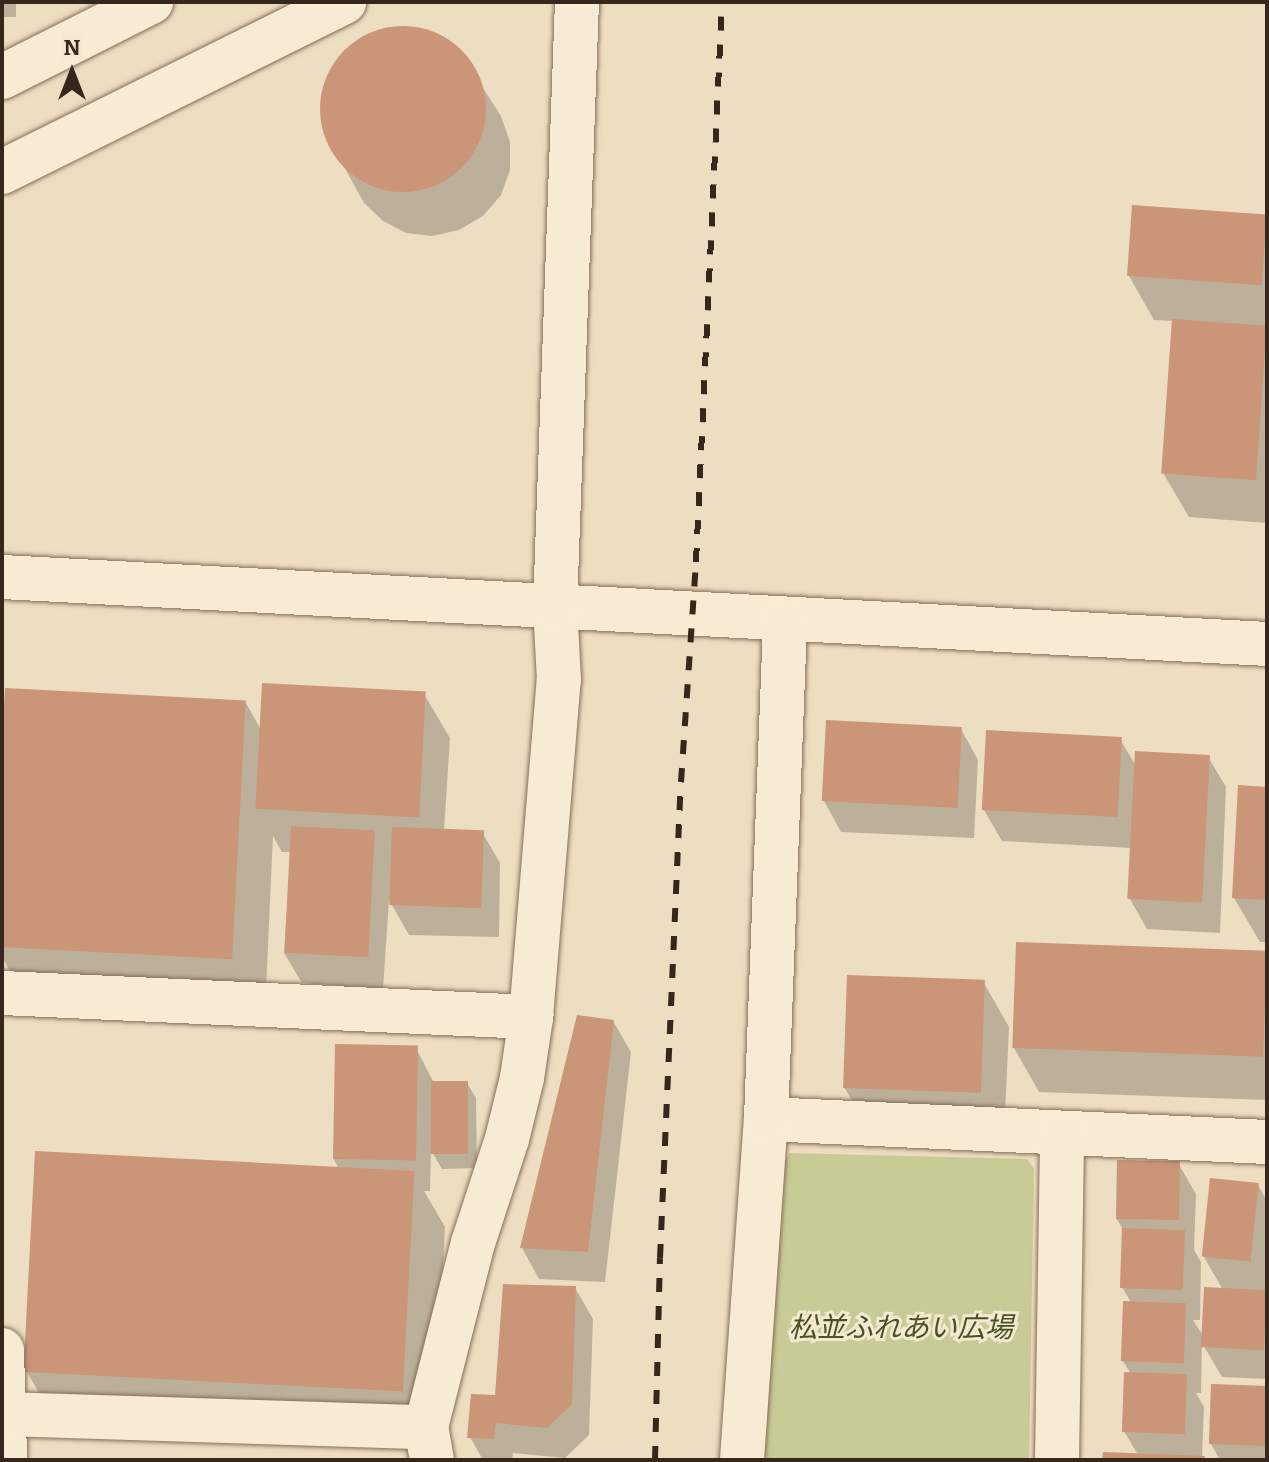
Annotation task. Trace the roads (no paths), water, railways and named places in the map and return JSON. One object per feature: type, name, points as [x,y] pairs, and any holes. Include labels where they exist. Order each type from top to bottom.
[{"type":"street","points":[[2,77],[151,2]]},
{"type":"street","points":[[2,172],[344,2]]},
{"type":"street","points":[[4,1414],[429,1444],[473,1243],[511,1124],[531,1017],[559,680],[555,607],[577,2]]},
{"type":"street","points":[[2,577],[1267,644]]},
{"type":"street","points":[[742,1460],[766,1119],[785,620]]},
{"type":"street","points":[[2,993],[531,1017]]},
{"type":"street","points":[[766,1119],[1267,1142]]},
{"type":"street","points":[[1057,1460],[1062,1133]]},
{"type":"street","points":[[2,1350],[5,1460]]},
{"type":"railway","points":[[655,1460],[660,1258],[681,782],[696,562],[722,2]]},
{"type":"park label","name":"松並ふれあい広場","points":[[901,1328]]}]
